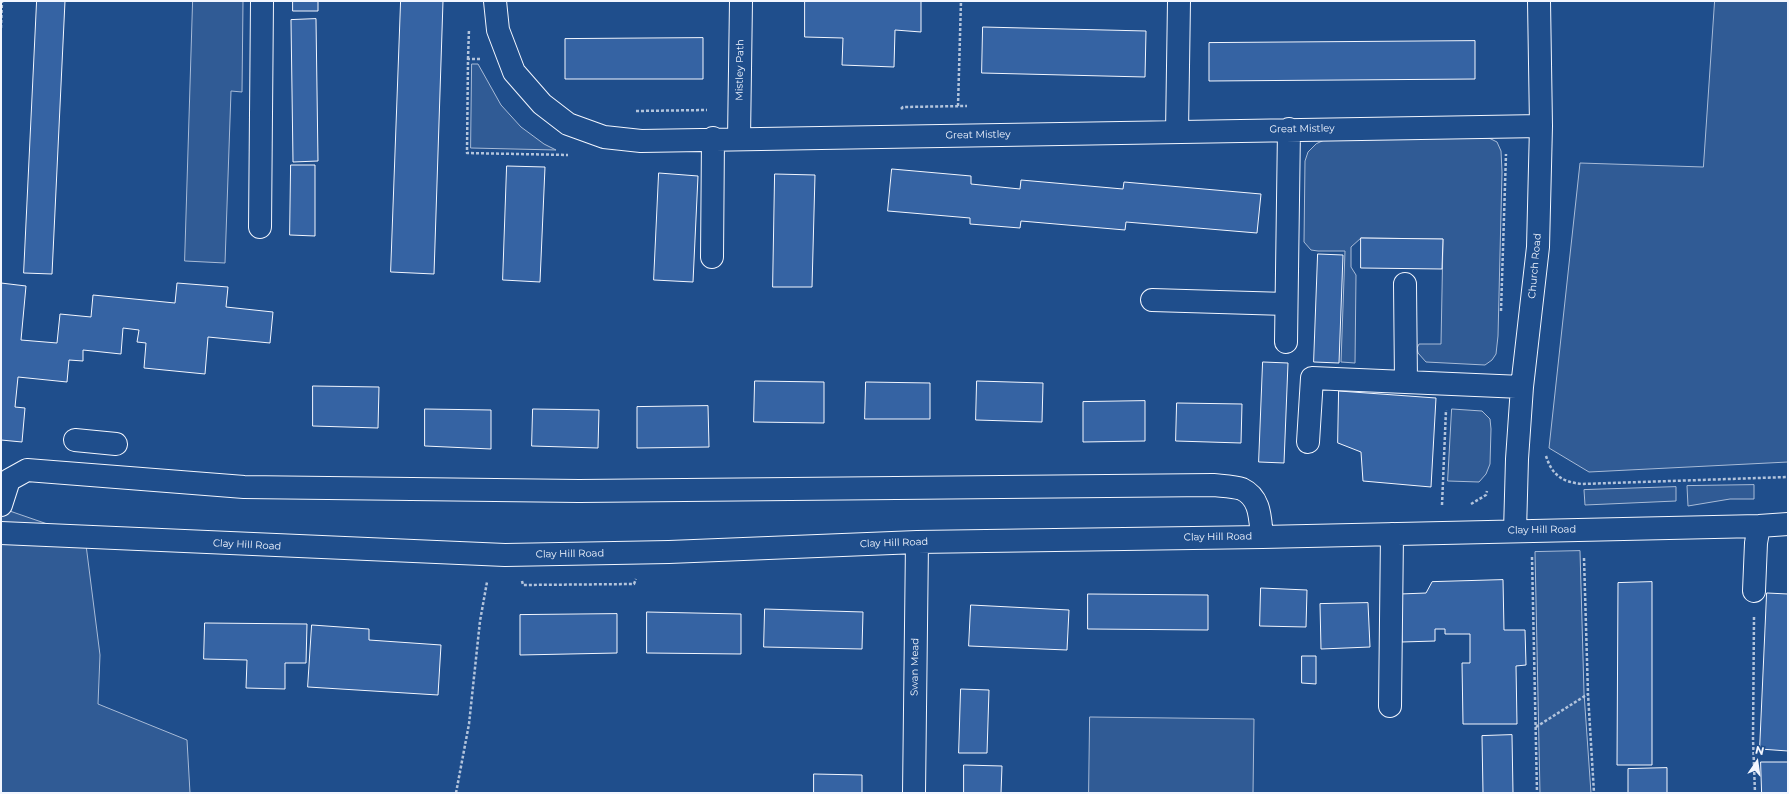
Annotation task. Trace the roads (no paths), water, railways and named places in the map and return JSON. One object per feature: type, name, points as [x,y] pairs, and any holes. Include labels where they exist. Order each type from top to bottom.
[{"type":"street","points":[[260,227],[262,1]]},
{"type":"street","name":"Great Mistley","points":[[495,1],[498,30],[514,72],[542,104],[568,124],[604,137],[641,141],[713,138],[1541,126]]},
{"type":"street","name":"Mistley Path","points":[[739,138],[741,1]]},
{"type":"street","points":[[1177,132],[1179,1]]},
{"type":"street","name":"Church Road","points":[[1515,531],[1517,459],[1522,387],[1538,247],[1541,126],[1539,1]]},
{"type":"street","points":[[1286,342],[1289,129]]},
{"type":"street","points":[[712,257],[713,138]]},
{"type":"street","points":[[1405,284],[1406,382]]},
{"type":"street","points":[[1152,300],[1286,304]]},
{"type":"street","points":[[1308,442],[1312,378],[1522,387]]},
{"type":"street","points":[[75,440],[106,443],[93,475]]},
{"type":"street","points":[[1,505],[10,480],[27,470],[244,487],[579,491],[1214,485],[1242,489],[1254,499],[1259,511],[1262,537]]},
{"type":"street","name":"Clay Hill Road","points":[[1,532],[505,555],[669,552],[917,542],[1262,537],[1759,526],[1788,524]]},
{"type":"street","points":[[1754,591],[1756,543],[1759,526]]},
{"type":"street","points":[[1390,706],[1392,534]]},
{"type":"street","name":"Swan Mead","points":[[914,793],[917,542]]}]
